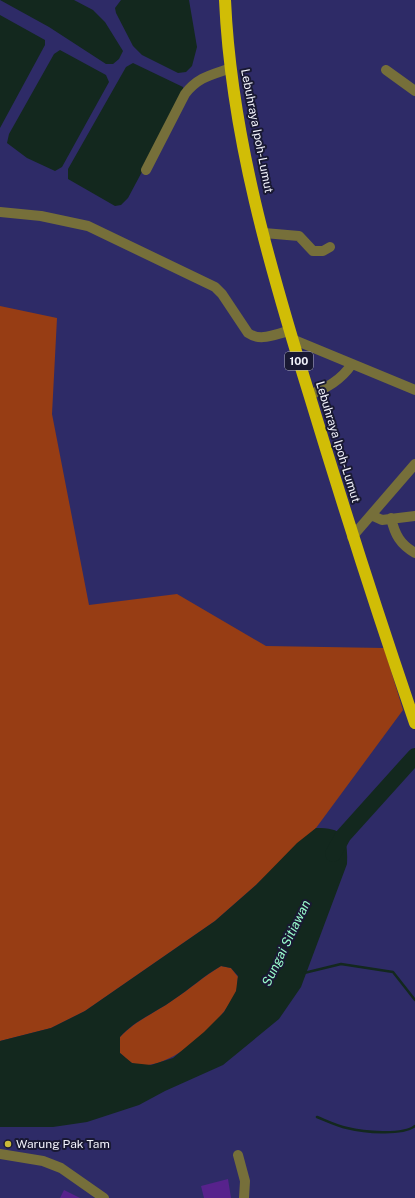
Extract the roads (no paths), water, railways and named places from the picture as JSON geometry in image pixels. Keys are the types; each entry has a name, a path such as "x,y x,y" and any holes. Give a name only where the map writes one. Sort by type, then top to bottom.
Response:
{"highway":[{"name":"Lebuhraya Ipoh-Lumut","path":"225,0 231,68 247,161 290,335 352,537 413,718"}],"street":[{"path":"146,170 191,85 200,79 231,68"},
{"path":"386,70 415,91"},
{"path":"0,212 41,216 94,228 215,287 222,294 248,333 253,336 258,338 290,335 352,364 415,390"},
{"path":"264,233 299,236 313,251 323,251 330,247"},
{"path":"309,395 332,384 345,374 352,364"},
{"path":"352,537 415,464"},
{"path":"370,515 382,520 415,516"},
{"path":"391,518 394,529 401,543 415,553"},
{"path":"0,1154 43,1161 61,1168 104,1198"},
{"path":"238,1155 245,1181 244,1198"}],"water":[{"path":"0,0 74,0 93,10 105,22 123,51 119,59 113,64 106,64 49,27"},
{"path":"121,0 189,0 197,47 192,66 186,72 178,73 142,55 133,46 116,13 115,8"},
{"path":"0,15 45,40 45,45 0,128"},
{"path":"60,50 106,75 109,82 62,167 55,171 27,158 7,143 9,134 54,54"},
{"path":"133,63 183,87 184,93 128,198 121,205 115,206 68,179 68,169 126,67"},
{"path":"316,828 326,828 339,832 343,836 347,847 347,864 301,987 279,1019 223,1065 165,1091 139,1105 87,1122 53,1127 0,1127 0,1041 51,1028 85,1011 215,921 256,885 297,843","holes":["221,966 231,968 238,976 236,991 224,1012 204,1032 173,1058 151,1065 132,1063 120,1053 120,1037 132,1026 166,1005"]}],"waterway":[{"name":"Sungai Sitiawan","path":"333,854 343,836 415,756"},
{"path":"304,973 341,964 393,972 415,1000"},
{"path":"317,1117 343,1127 372,1132 401,1131 415,1126"}],"place":[{"name":"Warung Pak Tam","path":"8,1144"}]}
